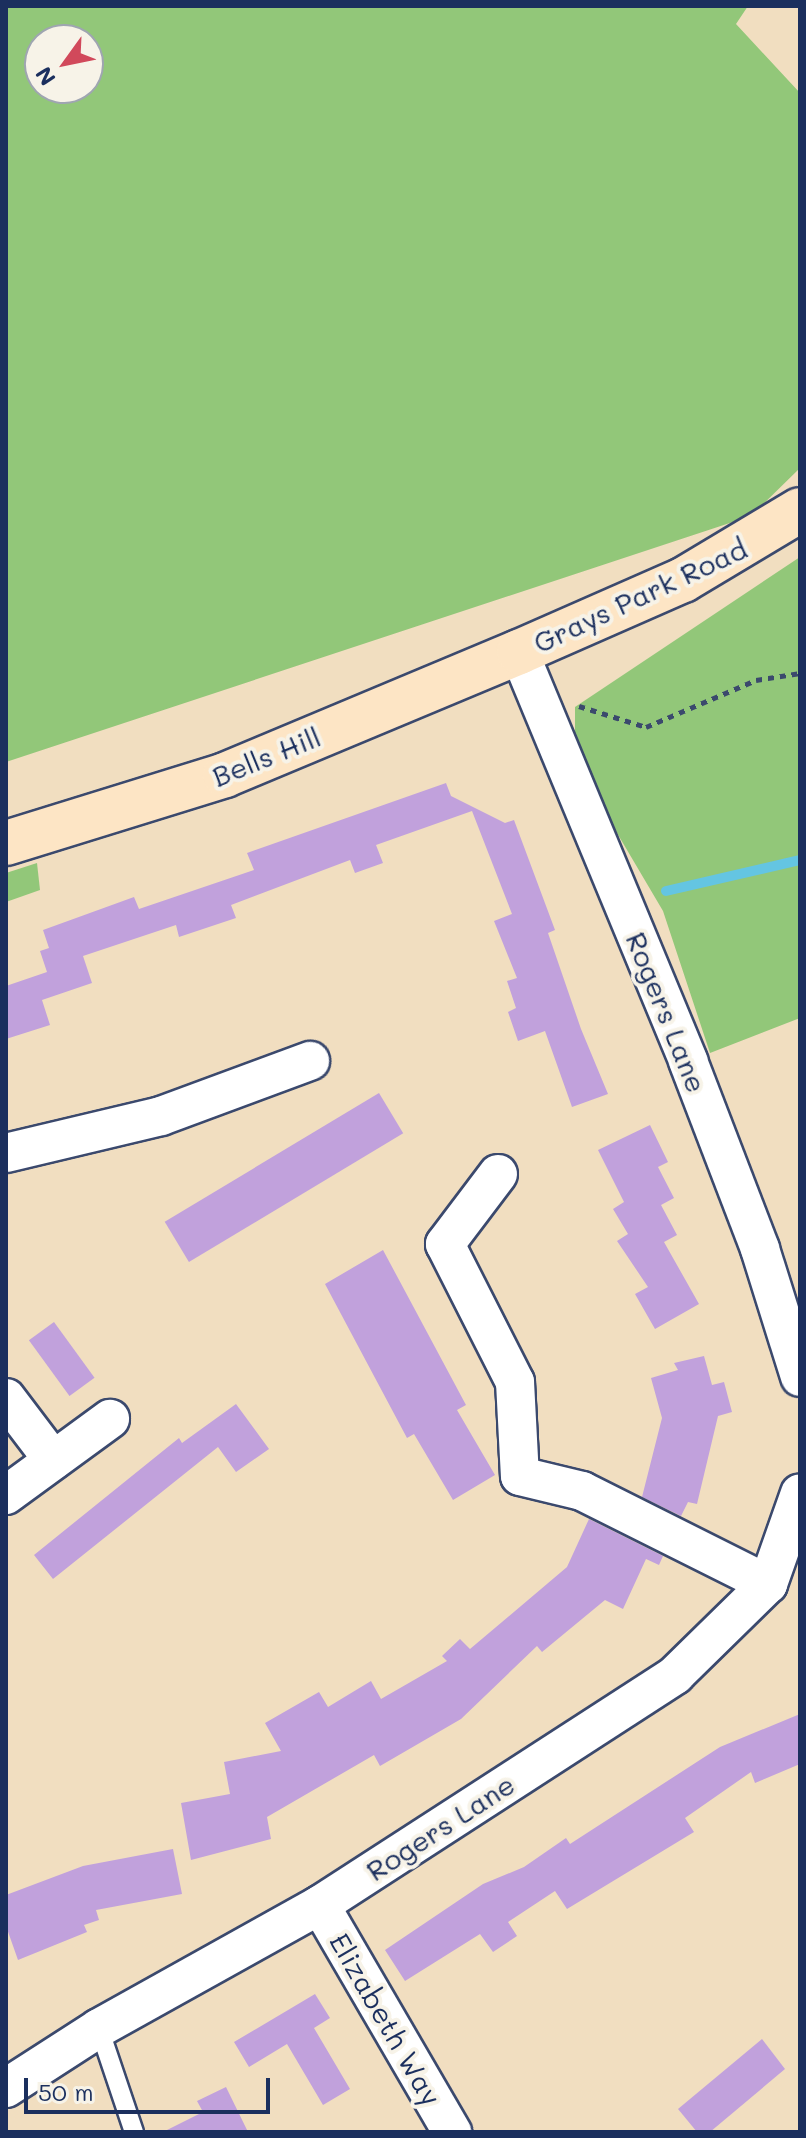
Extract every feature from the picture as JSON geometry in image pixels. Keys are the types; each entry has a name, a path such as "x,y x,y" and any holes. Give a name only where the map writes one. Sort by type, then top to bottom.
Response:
{"main road":[{"name":"Grays Park Road","path":"519,652 683,580 800,510"},
{"name":"Bells Hill","path":"6,843 225,775 519,652"}],"street":[{"name":"Rogers Lane","path":"519,652 694,1076 760,1249 800,1377"},
{"path":"6,1153 161,1116 310,1061"},
{"path":"498,1174 445,1244 515,1382 520,1476 582,1491 768,1584"},
{"path":"6,1398 53,1460"},
{"path":"6,1495 110,1419"},
{"name":"Rogers Lane","path":"6,2088 99,2028 320,1905 675,1675 768,1584 800,1493"},
{"name":"Elizabeth Way","path":"320,1905 452,2132"}],"lane":[{"path":"99,2028 134,2132"}],"path":[{"path":"538,698 646,727 756,680 800,673"}],"green space":[{"path":"6,6 748,6 736,24 800,93 800,468 751,516 6,762"},
{"path":"800,557 800,1018 710,1053 663,911 607,816 575,738 575,707"},
{"path":"37,863 40,890 6,902 6,873"}],"building":[{"path":"446,783 451,796 505,823 514,820 555,930 548,933 581,1029 608,1094 572,1107 545,1031 518,1041 508,1012 516,1008 507,981 517,978 494,921 512,914 472,811 376,845 383,863 355,873 350,860 231,905 236,918 179,937 176,925 83,956 92,983 42,1000 50,1025 6,1039 6,986 47,972 40,951 49,948 43,930 134,897 139,909 254,870 247,853"},
{"path":"379,1093 403,1133 189,1262 165,1222"},
{"path":"650,1125 668,1162 658,1167 674,1198 661,1205 677,1235 664,1242 699,1304 655,1329 635,1294 648,1287 617,1241 628,1234 613,1209 624,1202 598,1150"},
{"path":"383,1250 466,1405 457,1410 495,1475 453,1500 414,1434 407,1438 325,1284"},
{"path":"54,1322 95,1378 69,1396 29,1340"},
{"path":"704,1356 712,1385 724,1382 732,1412 718,1416 697,1504 688,1502 681,1516 642,1497 662,1418 651,1378 678,1370 674,1363"},
{"path":"236,1404 269,1449 236,1472 218,1447 53,1579 34,1555 179,1438 182,1443"},
{"path":"589,1519 663,1556 659,1565 646,1559 623,1609 605,1600 542,1652 537,1646 461,1719 380,1766 374,1755 267,1817 271,1839 191,1860 181,1803 230,1794 224,1762 281,1751 265,1723 319,1692 328,1707 371,1681 381,1699 447,1661 442,1656 460,1639 470,1649 567,1567"},
{"path":"800,1714 800,1764 755,1783 751,1772 685,1818 694,1832 567,1909 555,1891 508,1922 517,1936 493,1952 480,1934 405,1981 385,1950 483,1884 524,1867 566,1838 570,1844 720,1747"},
{"path":"173,1849 182,1894 96,1910 99,1920 84,1925 87,1932 18,1960 6,1926 6,1895 83,1866"},
{"path":"315,1994 330,2018 314,2028 350,2089 323,2105 287,2044 249,2067 234,2042"},
{"path":"762,2039 785,2069 710,2132 697,2132 678,2109"},
{"path":"226,2087 248,2132 163,2132 203,2112 197,2101"}],"waterway":[{"path":"666,891 800,860"}]}
